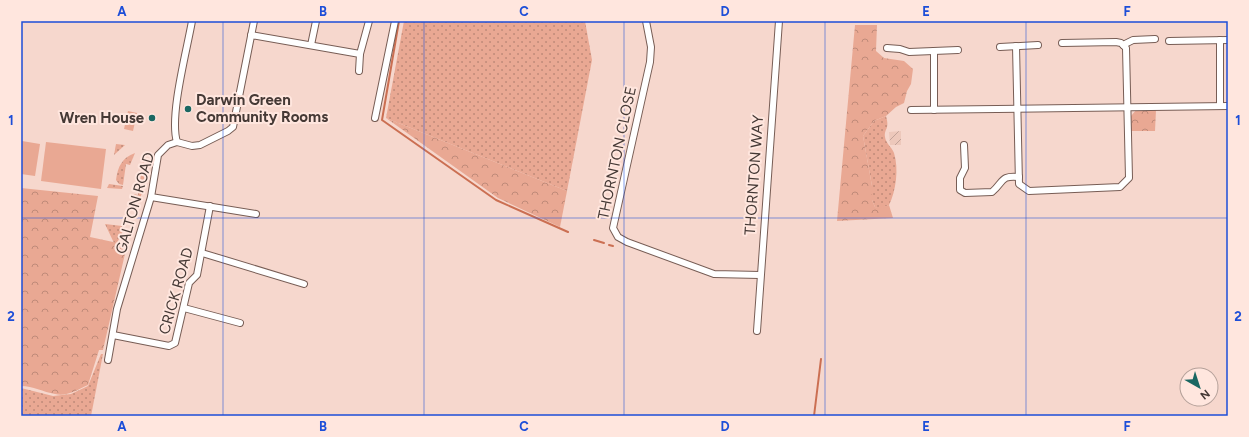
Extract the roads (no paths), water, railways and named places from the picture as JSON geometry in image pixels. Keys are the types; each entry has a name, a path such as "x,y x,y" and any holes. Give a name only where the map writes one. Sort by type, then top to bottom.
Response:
{"street":[{"path":"192,21 176,111 175,135 177,142 192,146 200,145 233,127 254,21"},
{"path":"310,45 316,21"},
{"path":"359,71 360,54 368,21"},
{"path":"375,118 395,21"},
{"name":"THORNTON CLOSE","path":"646,21 651,47 650,62 613,228 618,237 627,242 714,274 760,275"},
{"name":"THORNTON WAY","path":"757,331 779,21"},
{"path":"251,35 360,54"},
{"path":"1123,45 1133,40 1155,39"},
{"path":"1220,40 1220,106"},
{"path":"1169,41 1228,40"},
{"path":"1016,46 1019,184 1029,191 1120,187 1129,178 1127,52 1123,45 1116,42 1062,43"},
{"path":"1000,47 1038,45"},
{"path":"887,48 900,49 909,52 958,50"},
{"path":"934,51 934,110"},
{"path":"911,110 1228,106"},
{"name":"GALTON ROAD","path":"108,360 117,309 151,197 158,155 168,145 177,142"},
{"path":"964,145 965,168 959,184 960,190 965,193 992,192 1003,179 1010,176 1018,177"},
{"path":"151,197 256,214"},
{"name":"CRICK ROAD","path":"113,336 169,346 175,343 189,283 197,275 210,206"},
{"path":"202,253 304,284"},
{"path":"184,308 240,323"}],"waterway":[{"path":"399,21 382,120 496,200 568,232"},
{"path":"594,240 604,243"},
{"path":"609,245 613,246"},
{"path":"814,416 821,359"}],"place":[{"name":"Darwin Green Community Rooms","path":"188,109"},
{"name":"Wren House","path":"152,118"}]}
